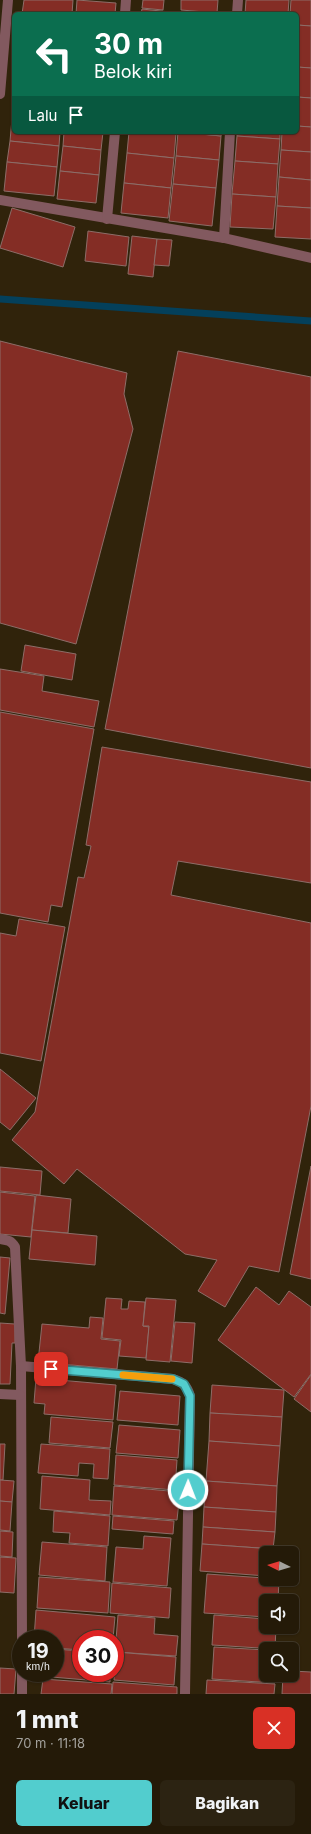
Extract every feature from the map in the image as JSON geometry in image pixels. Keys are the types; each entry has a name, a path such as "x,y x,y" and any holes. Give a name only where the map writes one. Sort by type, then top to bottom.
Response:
{"street":[{"path":"0,94 8,0"},
{"path":"125,12 126,0"},
{"path":"237,12 238,0"},
{"path":"107,219 115,134"},
{"path":"224,238 230,134"},
{"path":"0,200 224,238 311,258"},
{"path":"0,1239 12,1242 15,1247 21,1366 22,1630"},
{"path":"21,1366 173,1379 180,1381 188,1389 190,1396 185,1694"},
{"path":"0,1394 20,1395"},
{"path":"22,1682 22,1694"}],"building":[{"path":"24,0 73,0 72,12 22,12"},
{"path":"77,0 116,3 115,12 76,12"},
{"path":"143,0 164,0 163,10 142,8"},
{"path":"181,0 218,0 217,12 181,10"},
{"path":"246,0 289,0 288,12 245,12"},
{"path":"291,0 311,0 311,26 299,25 299,12 290,12"},
{"path":"142,9 170,12 141,12"},
{"path":"299,25 311,26 311,68 299,67"},
{"path":"299,67 311,68 311,98 299,97"},
{"path":"299,97 311,98 311,127 299,126"},
{"path":"12,119 12,134 60,134 59,146 10,141"},
{"path":"299,126 311,127 311,152 281,150 282,134 299,134"},
{"path":"64,134 103,134 101,150 63,146"},
{"path":"129,134 176,134 174,158 127,153"},
{"path":"178,134 221,136 219,160 176,156"},
{"path":"202,134 222,134 221,136"},
{"path":"237,134 280,134 280,139 237,136"},
{"path":"237,136 280,139 278,164 235,161"},
{"path":"10,141 59,146 57,167 7,162"},
{"path":"63,146 101,150 99,175 60,171"},
{"path":"281,150 311,152 311,180 279,177"},
{"path":"127,153 174,158 171,188 124,183"},
{"path":"176,156 219,160 216,188 173,184"},
{"path":"235,161 278,164 276,197 232,194"},
{"path":"7,162 57,167 54,196 4,191"},
{"path":"60,171 99,175 96,203 57,199"},
{"path":"279,177 311,180 311,208 277,206"},
{"path":"124,183 171,188 168,218 121,213"},
{"path":"173,184 216,188 212,226 169,221"},
{"path":"232,194 276,197 273,229 230,227"},
{"path":"277,206 311,208 311,239 275,237"},
{"path":"12,208 75,227 63,267 0,248"},
{"path":"88,231 129,237 126,266 85,261"},
{"path":"132,236 157,239 153,277 128,274"},
{"path":"157,239 172,240 169,266 154,265"},
{"path":"0,341 127,373 124,394 133,429 76,644 0,623"},
{"path":"178,351 311,377 311,768 105,729"},
{"path":"25,645 76,654 72,680 21,671"},
{"path":"0,669 44,676 42,691 99,701 94,727 0,710"},
{"path":"0,712 94,729 62,907 51,905 48,922 0,913"},
{"path":"102,747 311,782 311,883 178,861 171,895 311,923 311,1106 279,1272 249,1266 225,1307 198,1291 217,1260 185,1254 77,1169 64,1184 12,1140 35,1112 78,877 84,878 91,846 86,845"},
{"path":"19,919 65,927 41,1061 0,1053 0,933 16,936"},
{"path":"0,1069 36,1098 10,1130 0,1122"},
{"path":"311,1166 311,1279 290,1274"},
{"path":"0,1167 42,1171 40,1195 0,1191"},
{"path":"0,1192 35,1196 31,1237 0,1234"},
{"path":"36,1195 71,1199 68,1233 32,1230"},
{"path":"32,1230 97,1236 95,1265 29,1259"},
{"path":"0,1257 10,1258 5,1314 0,1313"},
{"path":"256,1287 279,1305 289,1291 311,1307 311,1374 294,1397 218,1340"},
{"path":"106,1298 122,1299 121,1309 128,1309 129,1301 145,1302 143,1326 149,1327 146,1358 119,1356 121,1340 102,1338"},
{"path":"146,1298 176,1300 170,1362 146,1360 149,1326 143,1326"},
{"path":"90,1317 103,1318 101,1339 120,1341 117,1369 38,1362 42,1324 89,1328"},
{"path":"175,1322 195,1323 192,1363 171,1361"},
{"path":"0,1323 15,1324 15,1343 12,1343 10,1384 0,1384"},
{"path":"311,1375 311,1412 294,1399"},
{"path":"36,1378 116,1385 113,1420 44,1414 45,1404 34,1403"},
{"path":"212,1385 284,1390 282,1417 210,1413"},
{"path":"120,1391 180,1396 178,1425 117,1420"},
{"path":"210,1413 282,1417 280,1446 209,1441"},
{"path":"51,1417 113,1422 110,1448 49,1443"},
{"path":"119,1425 180,1430 178,1458 116,1453"},
{"path":"209,1441 280,1446 277,1486 206,1481"},
{"path":"0,1444 5,1444 3,1480 0,1480"},
{"path":"41,1444 110,1449 108,1479 93,1478 94,1464 79,1463 78,1476 38,1473"},
{"path":"116,1455 177,1460 175,1490 114,1485"},
{"path":"42,1476 90,1480 89,1500 111,1501 110,1515 40,1509"},
{"path":"0,1480 14,1481 12,1502 0,1501"},
{"path":"206,1481 277,1486 276,1512 204,1507"},
{"path":"114,1486 180,1492 177,1520 112,1515"},
{"path":"0,1501 12,1502 10,1531 0,1530"},
{"path":"204,1507 276,1512 275,1532 203,1527"},
{"path":"54,1511 110,1516 108,1546 69,1543 70,1533 53,1532"},
{"path":"113,1516 174,1521 173,1534 112,1529"},
{"path":"203,1527 275,1532 273,1546 259,1546 259,1548 202,1544"},
{"path":"0,1531 13,1532 12,1557 0,1556"},
{"path":"144,1536 171,1538 167,1586 113,1582 116,1547 143,1549"},
{"path":"42,1542 107,1547 105,1581 39,1575"},
{"path":"202,1544 259,1548 259,1575 200,1571"},
{"path":"0,1557 16,1558 14,1593 0,1592"},
{"path":"207,1574 259,1578 259,1586 279,1586 278,1594 259,1594 259,1617 204,1613"},
{"path":"39,1577 110,1582 108,1613 37,1608"},
{"path":"112,1583 171,1588 169,1618 110,1613"},
{"path":"36,1610 115,1617 114,1630 72,1630 72,1649 64,1649 64,1630 35,1630"},
{"path":"118,1615 155,1618 154,1634 178,1636 176,1656 124,1653 124,1630 117,1630"},
{"path":"214,1615 259,1618 259,1634 276,1634 275,1642 259,1642 259,1648 212,1645"},
{"path":"214,1647 259,1650 259,1682 212,1679"},
{"path":"64,1650 72,1650 72,1679 64,1678"},
{"path":"124,1653 176,1657 174,1685 124,1681"},
{"path":"0,1668 12,1669 12,1682 15,1682 14,1694 0,1694"},
{"path":"299,1671 311,1672 311,1694 282,1694 283,1682 299,1682"},
{"path":"207,1680 275,1684 274,1694 206,1694"},
{"path":"64,1681 112,1684 111,1694 41,1694 43,1682 64,1682"},
{"path":"113,1682 177,1687 177,1694 112,1694"}],"waterway":[{"path":"0,299 311,321"}],"slow traffic":[{"path":"123,1375 172,1379"}],"route":[{"path":"51,1369 173,1379 184,1384 188,1389 190,1396 188,1490"}]}
